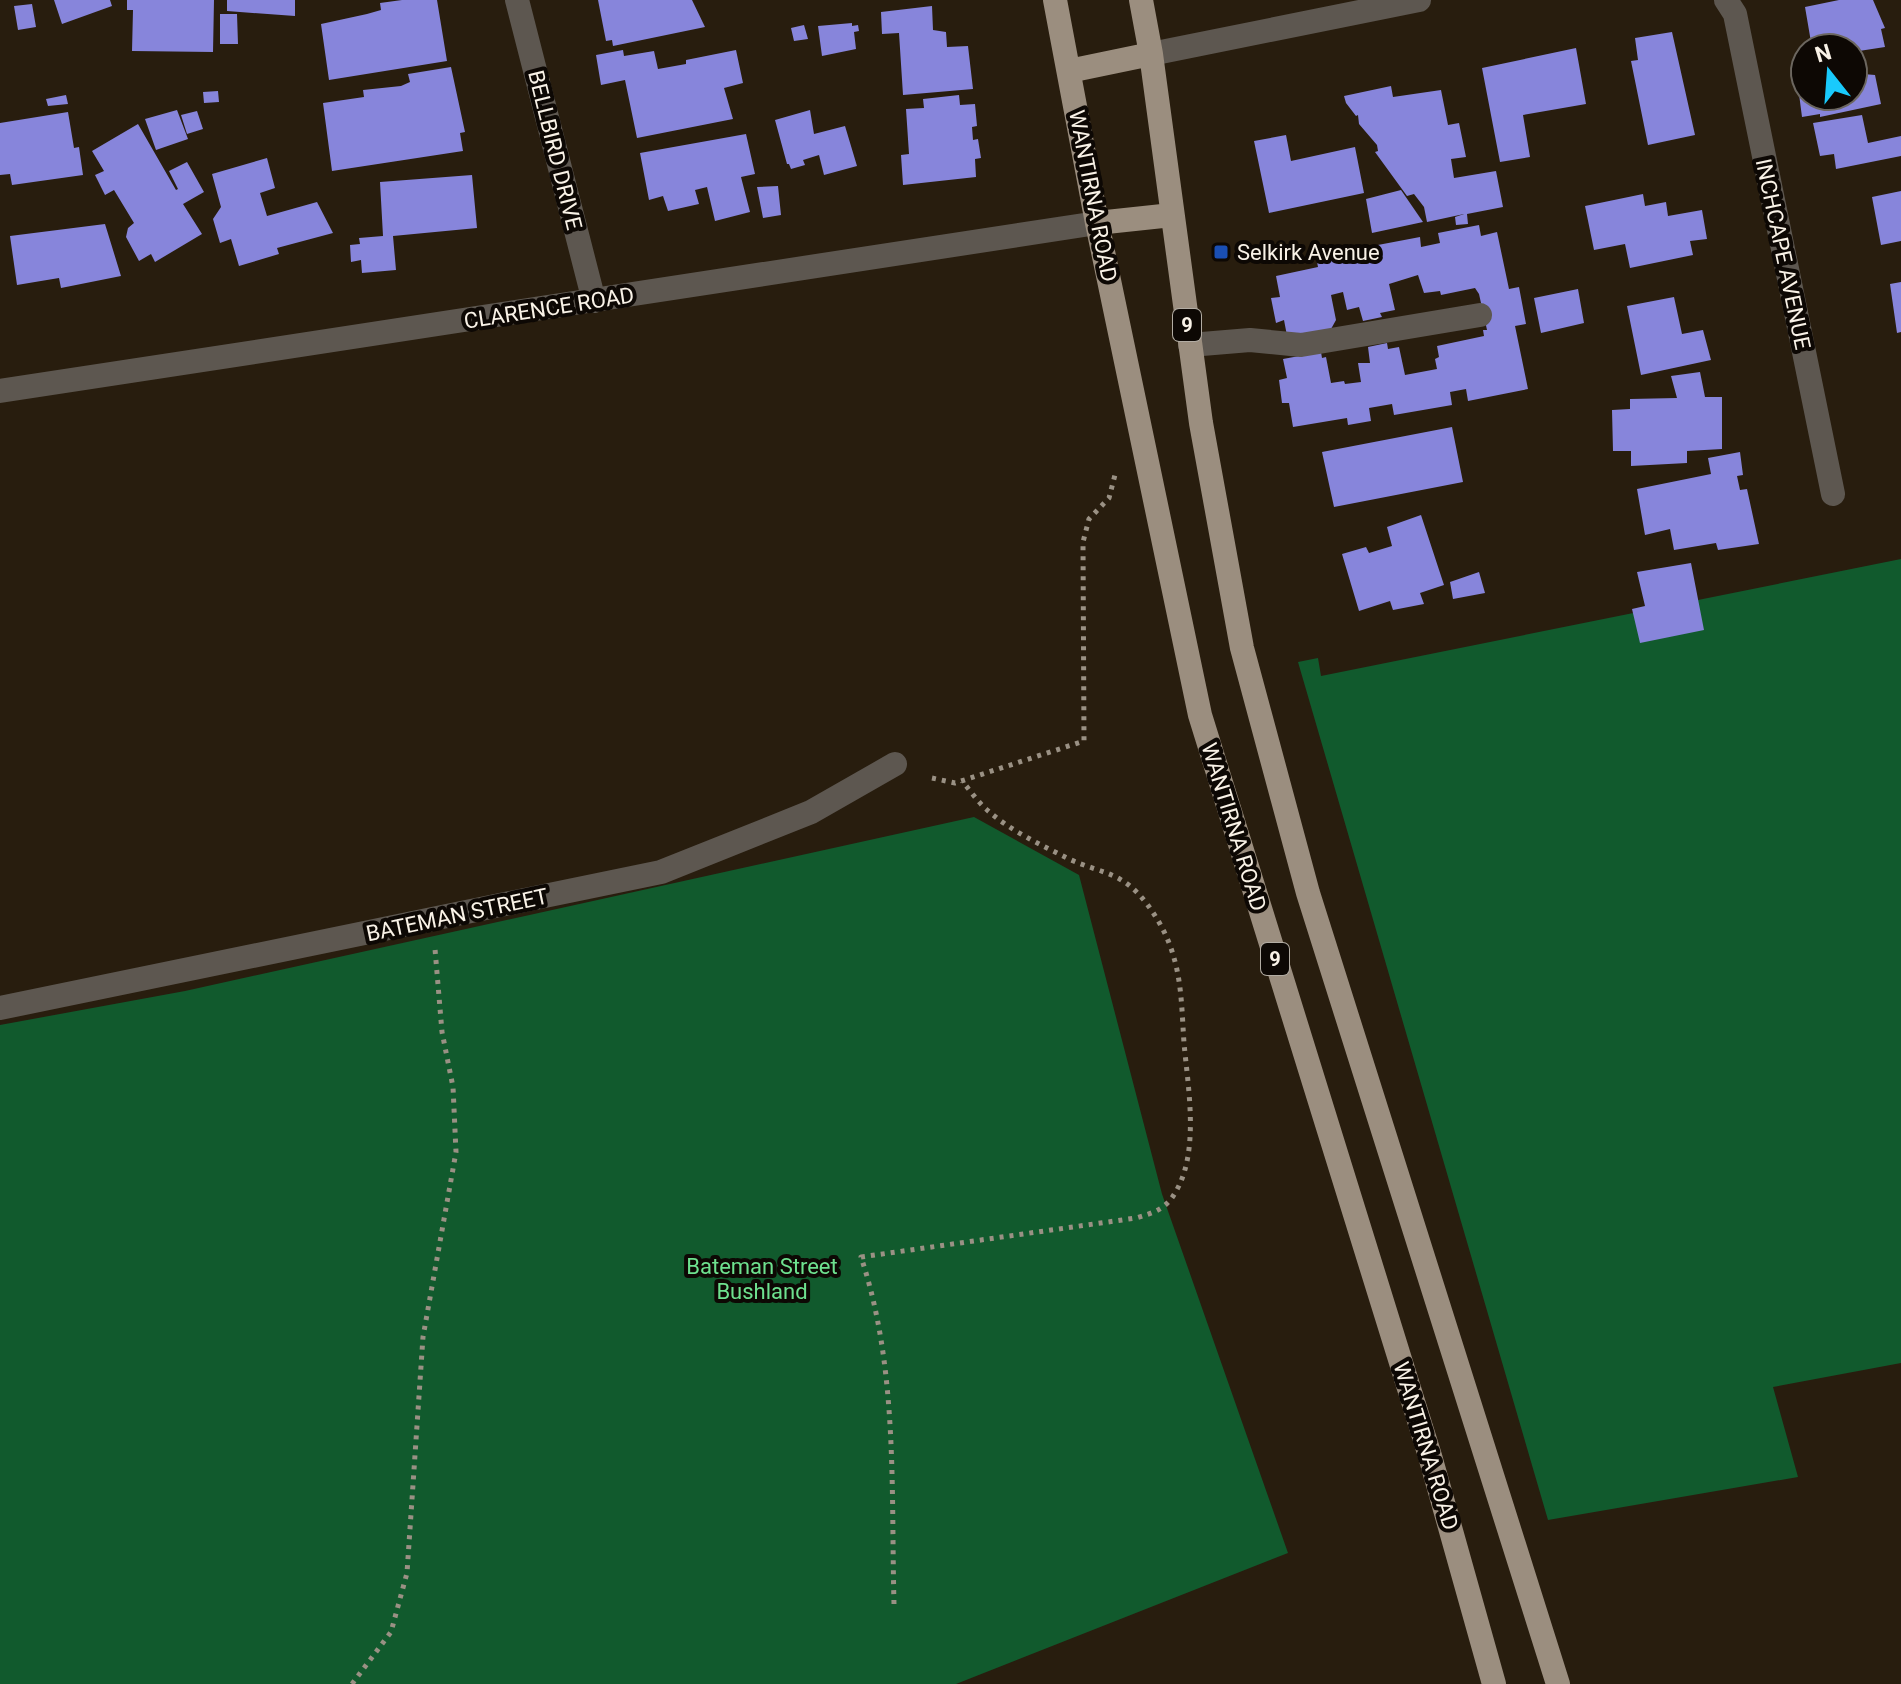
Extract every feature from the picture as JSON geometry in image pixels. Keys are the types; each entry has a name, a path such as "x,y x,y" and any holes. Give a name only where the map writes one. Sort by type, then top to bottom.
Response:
{"main road":[{"name":"WANTIRNA ROAD","path":"1055,0 1097,223 1200,715 1430,1456 1494,1684"},
{"name":"9","path":"1141,0 1190,345 1242,648 1308,893 1558,1684"},
{"path":"1069,71 1151,54"},
{"path":"1097,223 1172,215"}],"street":[{"name":"BELLBIRD DRIVE","path":"517,0 594,301"},
{"path":"1151,54 1419,0"},
{"name":"INCHCAPE AVENUE","path":"1733,9 1833,494"},
{"name":"CLARENCE ROAD","path":"0,391 1097,223"},
{"path":"1190,345 1250,340 1301,345 1480,315"},
{"name":"BATEMAN STREET","path":"0,1008 661,872 811,812 895,764"}],"path":[{"path":"932,778 955,783 1084,741 1083,542 1089,519 1109,498 1117,469"},
{"path":"894,1604 887,1374 873,1293 861,1257 1136,1218 1159,1211 1174,1195 1184,1175 1191,1124 1181,995 1174,958 1164,930 1146,903 1108,871 1073,861 1026,837 986,809 962,781"},
{"path":"352,1684 391,1632 407,1573 423,1337 456,1152 453,1087 442,1032 432,921"}],"green space":[{"path":"1901,559 1901,1363 1773,1387 1798,1477 1548,1520 1298,662 1318,658 1321,676"},
{"name":"Bateman Street Bushland","path":"974,817 1079,875 1162,1194 1288,1553 956,1684 0,1684 0,1025 185,991"}],"building":[{"path":"54,0 110,0 112,6 62,24"},
{"path":"127,0 214,0 213,52 132,51 133,10 127,10"},
{"path":"227,0 295,0 295,16 227,11"},
{"path":"437,0 447,61 329,80 321,24 381,10 380,3"},
{"path":"598,0 692,0 705,27 613,46 612,40 606,41"},
{"path":"1839,0 1873,0 1885,28 1881,29 1885,47 1869,49 1869,32 1809,32 1805,7"},
{"path":"32,4 36,27 18,30 14,6"},
{"path":"932,6 933,30 946,32 947,47 968,46 973,89 903,95 899,33 882,34 881,12"},
{"path":"220,14 237,14 238,44 220,44"},
{"path":"852,23 852,26 858,25 859,31 854,32 856,49 822,56 818,26"},
{"path":"804,25 808,39 794,41 791,28"},
{"path":"1672,32 1695,135 1648,145 1631,61 1638,60 1635,38"},
{"path":"1576,48 1586,104 1523,115 1530,157 1500,162 1482,68"},
{"path":"623,50 624,56 654,51 658,69 736,50 743,83 724,88 733,119 637,138 625,80 601,85 596,55"},
{"path":"451,67 465,132 460,133 463,151 332,171 323,103 364,97 363,90 401,86 410,82 408,74"},
{"path":"1869,74 1875,75 1881,104 1869,107"},
{"path":"1391,86 1393,97 1441,90 1448,125 1459,123 1466,157 1451,159 1454,178 1496,171 1503,207 1467,214 1468,224 1456,225 1455,217 1464,214 1427,222 1424,207 1414,194 1407,196 1375,152 1378,151 1377,145 1359,124 1358,115 1346,103 1344,96"},
{"path":"218,91 219,102 204,103 203,92"},
{"path":"66,95 68,104 48,106 46,99"},
{"path":"959,95 960,105 975,104 977,126 972,127 973,140 978,139 981,158 975,159 976,177 903,185 901,155 909,154 906,109 924,108 923,99"},
{"path":"177,110 188,139 156,150 145,119"},
{"path":"810,110 814,134 845,126 857,166 824,175 819,155 803,160 805,165 791,169 775,120"},
{"path":"197,111 203,129 187,134 181,115"},
{"path":"68,112 74,148 79,147 83,175 12,185 10,174 0,175 0,123"},
{"path":"1801,112 1843,112 1820,117 1820,114 1802,117"},
{"path":"1862,115 1868,143 1901,136 1901,156 1836,169 1834,154 1820,156 1813,123"},
{"path":"138,124 176,190 169,171 187,162 204,192 183,204 202,234 155,262 151,254 139,261 126,237 128,228 134,223 114,190 105,195 95,175 104,171 92,151"},
{"path":"746,134 755,174 741,177 750,212 715,221 707,187 695,190 699,204 668,211 663,196 649,200 640,153"},
{"path":"1286,135 1291,161 1355,147 1364,193 1269,213 1254,141"},
{"path":"267,158 275,188 260,193 267,216 317,202 333,233 277,248 279,254 239,266 231,239 220,243 213,219 221,207 212,174"},
{"path":"472,175 477,228 393,236 396,270 362,273 361,260 351,262 350,245 360,244 359,238 383,236 380,182"},
{"path":"778,186 781,215 763,218 757,187"},
{"path":"1401,190 1423,222 1372,233 1366,199"},
{"path":"1901,191 1901,241 1881,245 1872,197"},
{"path":"1643,194 1645,206 1666,202 1668,216 1702,210 1707,239 1690,241 1693,255 1630,268 1625,244 1594,250 1585,206"},
{"path":"105,224 121,276 61,288 59,278 17,285 10,236"},
{"path":"1479,225 1481,236 1497,232 1509,289 1519,287 1526,324 1515,326 1528,389 1468,401 1466,389 1450,392 1452,405 1394,415 1392,404 1369,408 1371,421 1348,425 1347,418 1293,427 1289,403 1282,403 1279,380 1287,378 1283,359 1321,352 1322,358 1326,357 1331,383 1361,382 1358,363 1370,363 1368,347 1387,343 1388,349 1399,347 1405,375 1437,369 1437,346 1484,336 1483,330 1487,330 1475,288 1441,295 1440,291 1424,293 1418,275 1389,284 1395,310 1380,313 1382,317 1363,321 1359,307 1347,310 1343,292 1331,295 1336,320 1331,329 1288,341 1284,320 1276,323 1271,298 1280,297 1276,276 1318,267 1316,257 1339,253 1341,263 1364,258 1362,248 1420,237 1421,247 1440,243 1438,233"},
{"path":"1901,282 1901,332 1897,333 1890,284"},
{"path":"1578,289 1584,323 1541,333 1534,298"},
{"path":"1674,297 1682,334 1703,330 1711,360 1641,375 1627,306"},
{"path":"1700,372 1705,397 1722,397 1722,449 1687,451 1687,463 1631,466 1631,451 1613,451 1612,410 1630,409 1630,399 1677,398 1671,376"},
{"path":"1452,427 1463,482 1334,507 1322,452"},
{"path":"1740,452 1743,475 1737,476 1740,490 1747,489 1759,544 1718,550 1716,543 1674,550 1670,529 1645,535 1637,489 1711,474 1708,458"},
{"path":"1421,515 1444,585 1420,593 1424,604 1393,610 1390,601 1359,611 1342,554 1366,547 1369,553 1392,546 1387,527"},
{"path":"1691,563 1704,630 1640,643 1632,609 1645,606 1637,572"},
{"path":"1479,572 1485,593 1453,599 1450,582"}],"place":[{"name":"Selkirk Avenue","path":"1221,252"}]}
